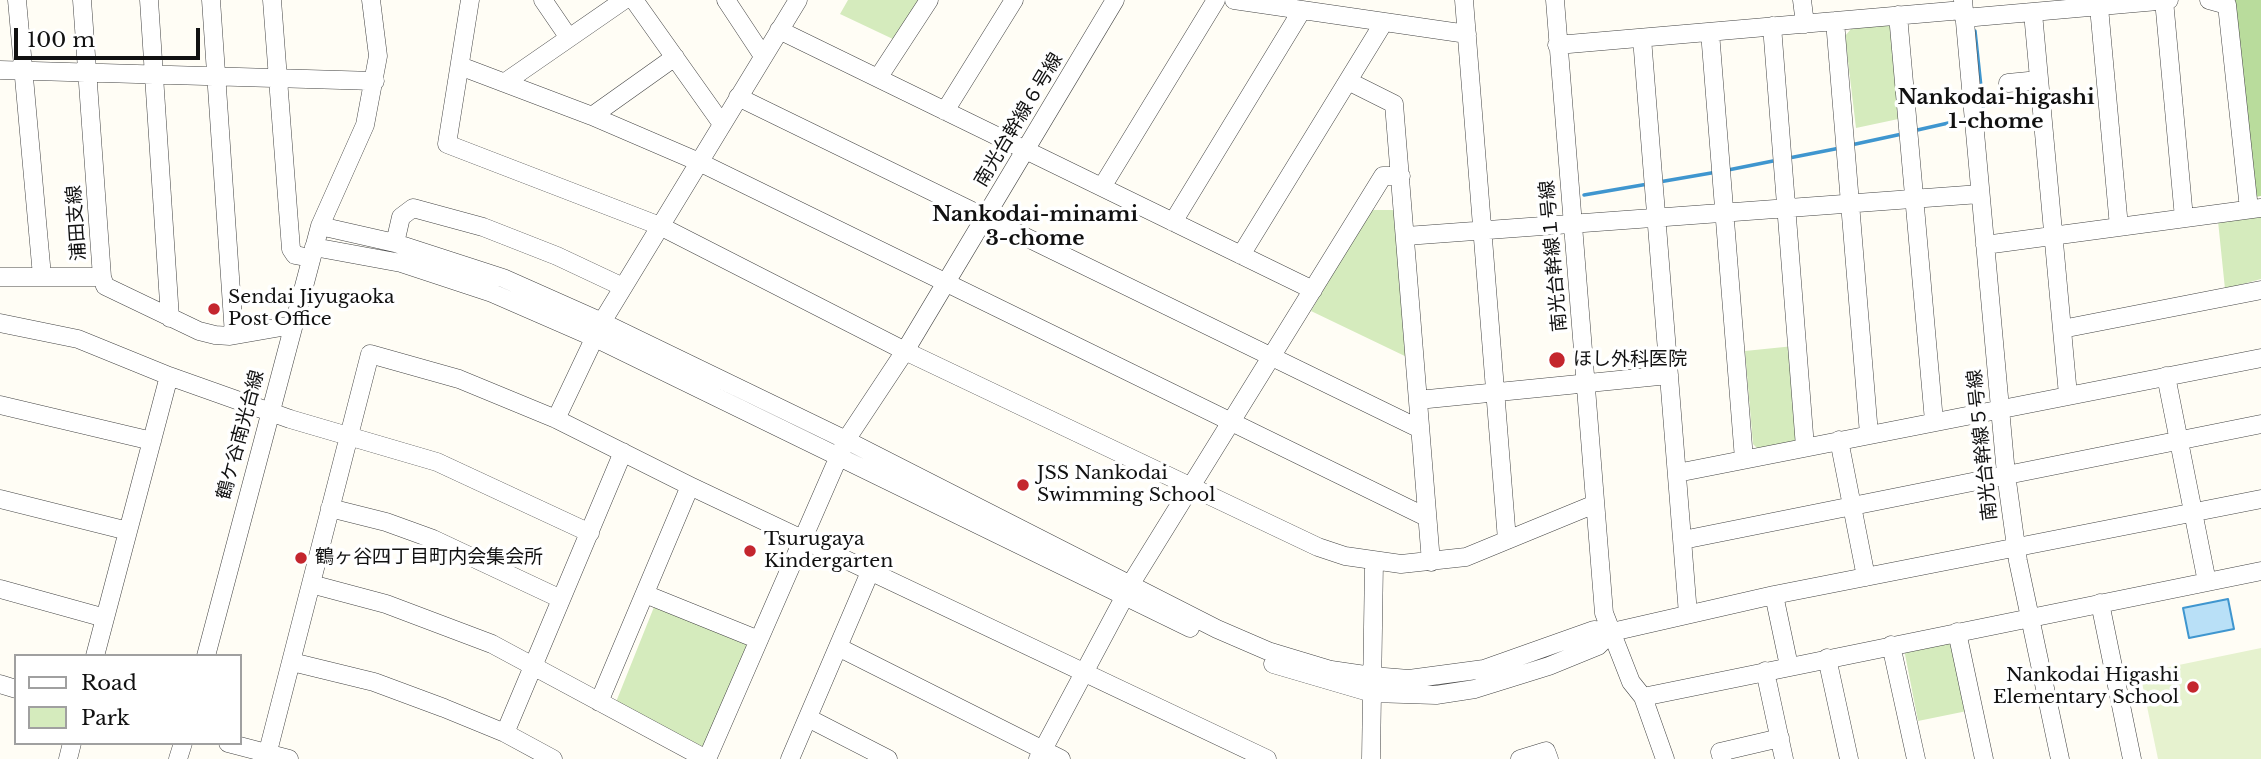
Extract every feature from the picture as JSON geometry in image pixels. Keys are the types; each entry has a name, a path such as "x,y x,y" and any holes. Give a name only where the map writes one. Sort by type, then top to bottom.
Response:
{"street":[{"path":"17,0 42,276"},
{"name":"浦田支線","path":"82,0 102,277 105,286 112,292 199,331 234,335 293,325"},
{"path":"149,0 170,318"},
{"path":"211,0 234,335"},
{"path":"272,0 291,249 295,255 313,252 401,263 598,329 846,440 1127,591"},
{"path":"470,0 447,144 660,226 905,351 1318,547 1374,562 1432,562 1466,557 1595,504"},
{"path":"543,0 569,38"},
{"path":"504,83 624,0"},
{"path":"634,0 722,124"},
{"path":"726,0 763,56"},
{"path":"556,419 598,329 797,0"},
{"path":"878,78 929,0"},
{"path":"945,111 1014,0"},
{"name":"南光台幹線６号線","path":"707,759 846,440 905,351 1115,0"},
{"path":"1102,187 1216,0"},
{"path":"1234,0 1466,34"},
{"path":"1464,0 1507,540"},
{"name":"南光台幹線１号線","path":"1555,0 1604,613 1631,682"},
{"path":"1802,0 1805,24"},
{"path":"1557,45 1898,15 2033,13 2166,0 2184,218"},
{"path":"1985,245 2255,208 2227,5 2209,0"},
{"name":"鶴ケ谷南光台線","path":"206,654 320,226 365,125 378,56 378,2"},
{"path":"2099,7 2119,227"},
{"path":"1173,222 1303,10"},
{"name":"南光台幹線５号線","path":"1969,13 1973,118 2006,474 2016,548 2060,759"},
{"path":"2033,13 2068,395"},
{"path":"1898,15 1934,421"},
{"path":"1835,21 1869,434"},
{"path":"1241,255 1384,22"},
{"path":"1772,26 1805,447"},
{"path":"779,30 1312,290"},
{"path":"1710,32 1744,459"},
{"path":"1642,38 1688,614"},
{"path":"592,116 675,57"},
{"path":"460,65 592,116 699,162 1426,517"},
{"path":"0,71 278,76 375,81"},
{"path":"2008,83 2039,80"},
{"path":"1348,81 1395,104 1426,517 1432,562"},
{"path":"738,97 1420,429"},
{"path":"1041,754 1127,591 1383,176 1401,177"},
{"path":"1406,236 1980,194"},
{"path":"395,243 401,217 413,208 483,227 558,256 623,287"},
{"path":"320,226 395,243 503,278 838,457 1127,591 1268,651 1372,685 1409,678 1454,675 1496,666 1594,630 1612,632 1774,595 2261,499"},
{"path":"0,277 102,277"},
{"path":"2062,329 2261,290"},
{"path":"0,324 78,339 169,376 269,411 438,462 590,533"},
{"path":"266,756 370,354 459,379 556,419 1083,674 1267,759"},
{"path":"1677,472 2261,358"},
{"path":"1418,400 1669,375"},
{"path":"96,654 169,376"},
{"path":"2166,376 2207,582"},
{"path":"0,405 152,441"},
{"path":"1682,540 2261,424"},
{"path":"1839,440 1866,577"},
{"path":"505,733 623,452"},
{"path":"599,702 690,486"},
{"path":"0,499 128,531"},
{"path":"330,508 386,522 433,539 561,599"},
{"path":"1371,759 1374,562"},
{"path":"1643,697 2261,571"},
{"path":"790,759 810,719 870,572"},
{"path":"311,584 386,604 492,644 707,759"},
{"path":"0,589 105,618"},
{"path":"645,594 759,640"},
{"path":"1774,595 1788,666"},
{"path":"2099,603 2132,759"},
{"path":"1957,632 1984,759"},
{"path":"1891,645 1916,759"},
{"path":"838,647 1041,754 1061,759"},
{"path":"1827,658 1849,759"},
{"path":"292,662 374,682 505,733 552,759"},
{"path":"1765,671 1784,759"},
{"path":"1631,682 1643,697 1665,759"},
{"path":"1631,682 1631,701 1652,759"},
{"path":"810,719 888,759"},
{"path":"1722,759 1720,752 1780,738"},
{"path":"234,745 266,756 289,759"},
{"path":"1520,759 1546,751 1549,759"}],"green space":[{"path":"848,0 918,0 895,40 840,14"},
{"path":"2231,0 2261,0 2261,196 2255,197"},
{"path":"1893,23 1903,118 1856,128 1845,36 1851,29"},
{"path":"1370,210 1400,210 1411,359 1311,311"},
{"path":"2261,215 2261,279 2225,289 2218,221"},
{"path":"1794,346 1801,433 1796,442 1759,450 1753,444 1745,351"},
{"path":"656,602 753,644 705,748 616,702"},
{"path":"1952,639 1967,711 1918,721 1904,649"},
{"path":"2261,648 2261,759 2158,759 2140,673"}],"water":[{"path":"2228,599 2234,629 2189,638 2183,608"}],"waterway":[{"path":"1975,31 1984,115 1981,115"},
{"path":"1913,131 1966,119"},
{"path":"1851,145 1902,134"},
{"path":"1789,158 1840,148"},
{"path":"1728,170 1778,160"},
{"path":"1659,182 1717,172"},
{"path":"1584,195 1648,184"}],"place":[{"name":"Sendai Jiyugaoka Post Office","path":"214,309"},
{"name":"ほし外科医院","path":"1557,360"},
{"name":"JSS Nankodai Swimming School","path":"1023,485"},
{"name":"Tsurugaya Kindergarten","path":"750,551"},
{"name":"鶴ヶ谷四丁目町内会集会所","path":"301,558"},
{"name":"Nankodai Higashi Elementary School","path":"2193,687"}],"district":[{"name":"Nankodai-higashi 1-chome","path":"1996,110"},
{"name":"Nankodai-minami 3-chome","path":"1035,227"}]}
